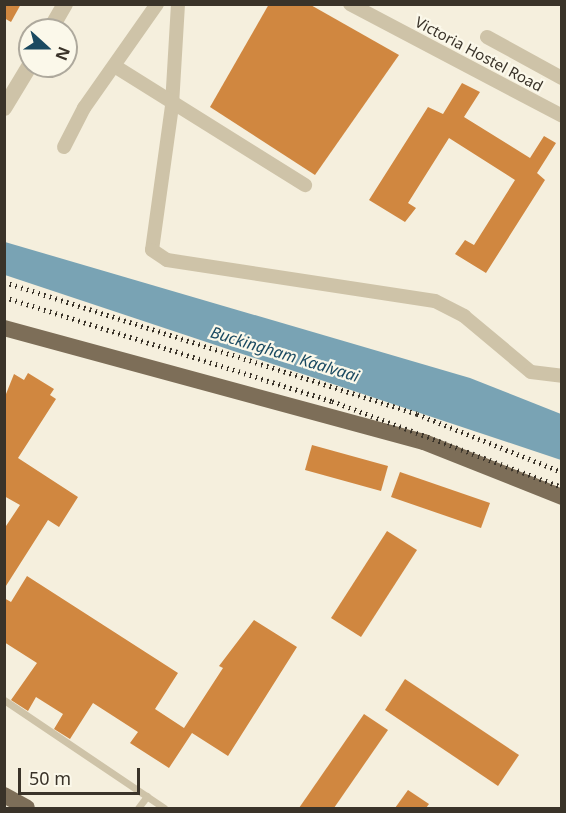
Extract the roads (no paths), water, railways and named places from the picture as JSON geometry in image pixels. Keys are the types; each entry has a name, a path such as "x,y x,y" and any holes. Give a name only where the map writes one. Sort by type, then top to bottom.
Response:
{"main road":[{"path":"4,328 424,442 561,497"},
{"path":"4,795 27,808"}],"street":[{"path":"57,18 65,4"},
{"path":"64,147 84,108 116,67 157,4"},
{"path":"178,4 172,106 152,250 166,260 435,301 464,316 531,372 561,376"},
{"name":"Victoria Hostel Road","path":"350,4 561,116"},
{"path":"487,37 561,78"},
{"path":"116,67 172,106 305,185"},
{"path":"4,108 22,78"}],"lane":[{"path":"4,700 164,808"},
{"path":"138,808 147,796"}],"water":[{"name":"Buckingham Kaalvaai","path":"5,242 470,378 561,414 561,460 5,275"}],"railway":[{"path":"4,282 417,414 562,472"},
{"path":"4,297 332,401 562,487"}]}
